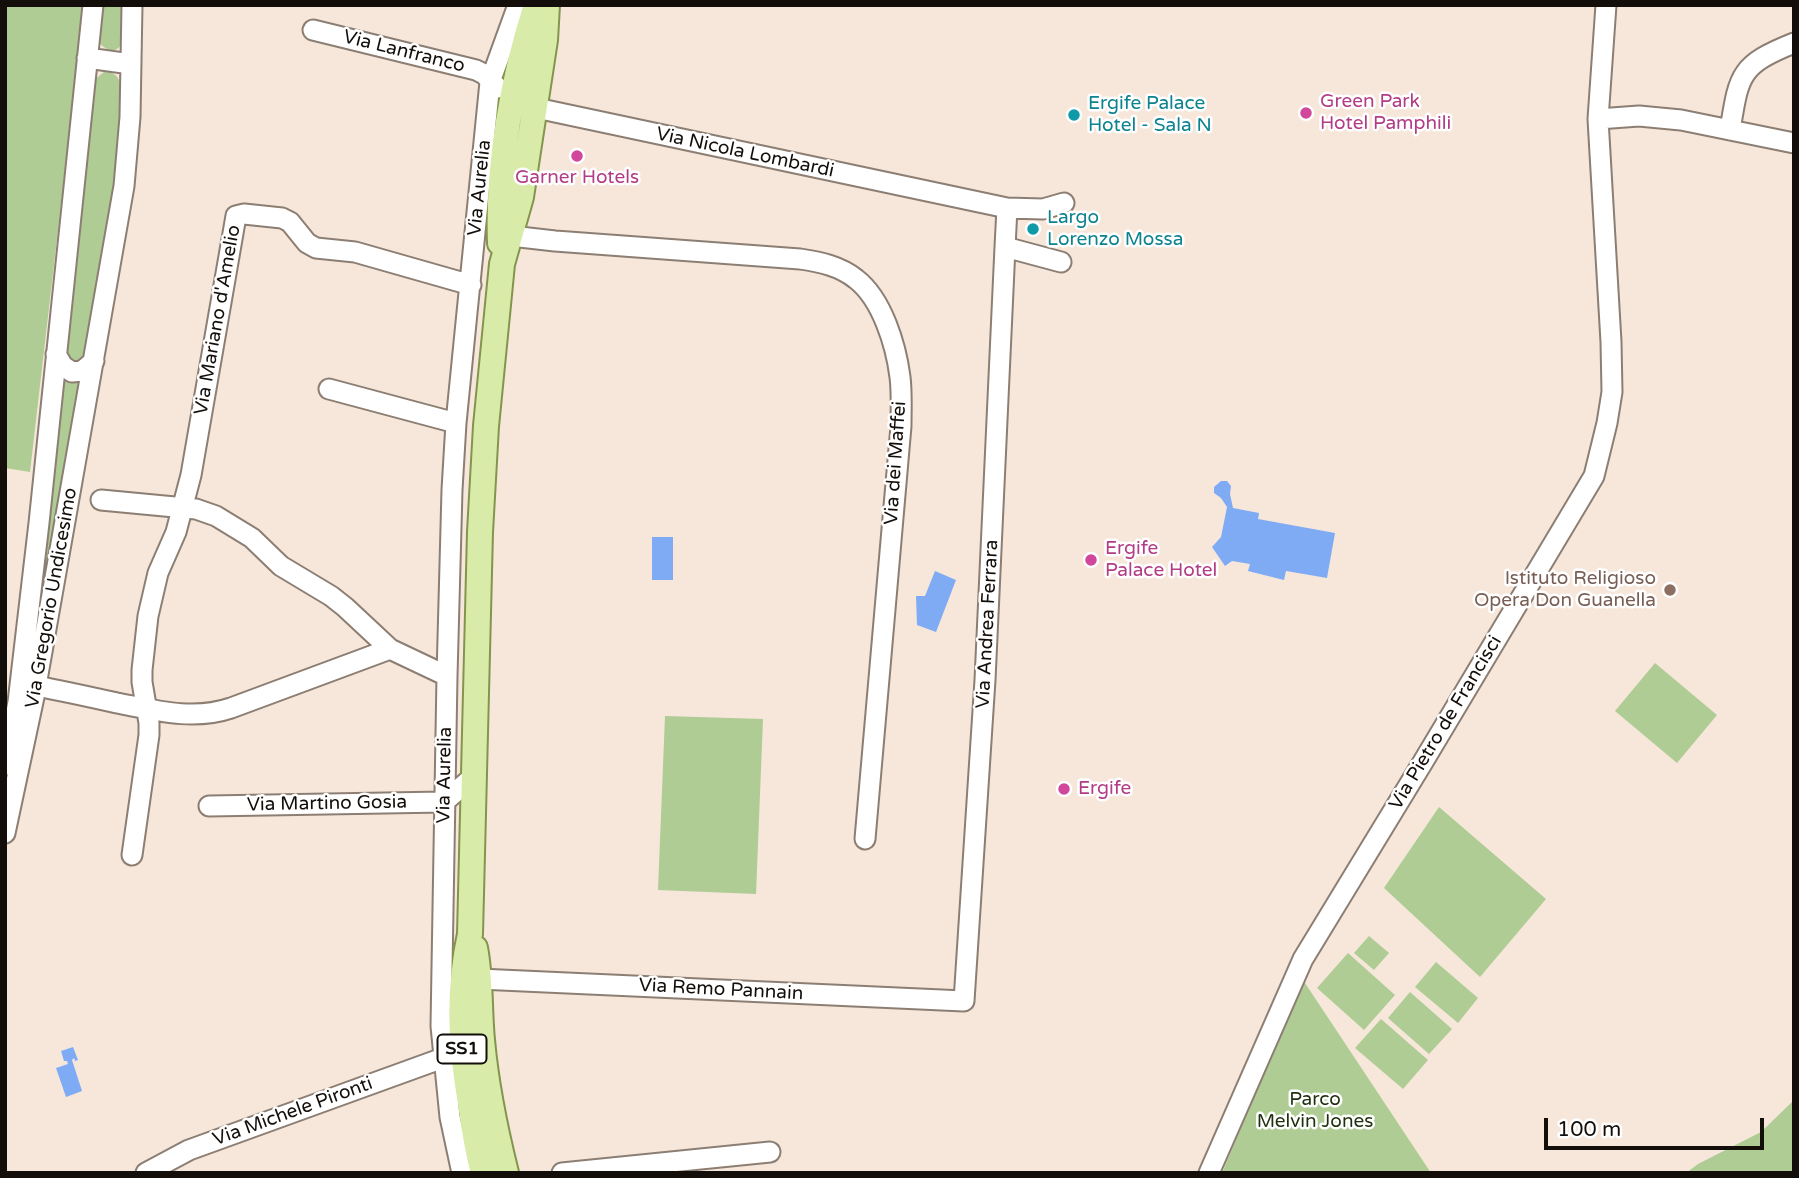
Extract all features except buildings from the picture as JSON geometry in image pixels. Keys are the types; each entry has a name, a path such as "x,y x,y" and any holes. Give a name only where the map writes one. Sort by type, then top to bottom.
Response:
{"main road":[{"name":"Via Aurelia","path":"502,264 521,197 524,104 520,56 536,5"},
{"name":"Via Aurelia","path":"476,1170 461,1037 461,985 470,934 480,532 486,426 502,264 500,242 503,161 545,40 547,5"},
{"name":"Via Aurelia","path":"470,934 479,978 486,1077 506,1173"}],"street":[{"name":"Via Gregorio Undicesimo","path":"5,765 18,702 93,5"},
{"name":"Via Gregorio Undicesimo","path":"5,833 36,686 125,177 130,117 132,5"},
{"name":"Via Aurelia","path":"476,1170 450,1117 441,1026 452,490 456,423 490,82 518,5"},
{"name":"Via Pietro de Francisci","path":"1209,1173 1303,959 1594,476 1612,392 1598,119 1606,5"},
{"name":"Via Lanfranco","path":"313,30 476,70 484,74 490,82"},
{"path":"1730,131 1734,101 1742,76 1752,64 1766,55 1794,43"},
{"path":"87,58 131,64"},
{"name":"Via Nicola Lombardi","path":"490,82 524,104 1007,208"},
{"path":"1598,119 1639,116 1690,121 1794,143"},
{"path":"1061,262 1005,247 1007,208 1043,209 1064,203"},
{"name":"Via Mariano d'Amelio","path":"183,508 236,216 244,214 282,218 290,222 307,243 316,248 355,252 471,285"},
{"name":"Via dei Maffei","path":"511,236 823,263 856,279 878,306 888,328 897,361 901,385 901,426 865,839"},
{"name":"Via Andrea Ferrara","path":"964,1001 985,680 1005,247"},
{"path":"56,354 63,366 72,372 82,370 94,361"},
{"path":"461,375 491,379"},
{"path":"329,389 456,423"},
{"path":"452,490 484,464"},
{"path":"102,500 195,509 210,513 252,538 281,566 331,596 390,649 447,676"},
{"path":"132,855 149,735 142,682 148,615 158,573 183,508"},
{"path":"36,686 147,709 192,714 220,712 390,649"},
{"path":"444,802 474,776"},
{"name":"Via Martino Gosia","path":"209,806 444,802"},
{"name":"Via Remo Pannain","path":"479,978 964,1001"},
{"name":"Via Michele Pironti","path":"146,1173 200,1146 443,1058"},
{"path":"562,1173 770,1152"}],"green space":[{"path":"5,5 84,5 30,472 5,468"},
{"path":"100,5 123,5 122,42 117,49 107,49 97,40"},
{"path":"104,72 115,75 121,84 121,153 90,348 83,361 74,363 65,356 94,80"},
{"path":"60,376 68,380 83,380 26,702"},
{"path":"1655,663 1717,715 1677,763 1615,711"},
{"path":"665,716 763,719 756,894 658,890"},
{"path":"1439,807 1546,899 1480,977 1384,888"},
{"path":"1369,936 1389,953 1374,970 1354,953"},
{"path":"1348,953 1395,995 1364,1030 1317,988"},
{"path":"1436,962 1478,998 1458,1023 1415,987"},
{"name":"Parco Melvin Jones","path":"1303,980 1431,1173 1222,1173"},
{"path":"1410,992 1452,1029 1429,1054 1388,1018"},
{"path":"1381,1019 1428,1060 1403,1089 1355,1048"},
{"path":"1794,1100 1794,1173 1686,1173 1698,1164 1761,1132"}],"water":[{"path":"1221,481 1227,481 1231,486 1233,508 1259,513 1258,519 1335,533 1327,578 1286,571 1284,580 1248,571 1250,564 1232,561 1225,566 1212,547 1221,537 1227,507 1214,493 1214,487"},
{"path":"652,537 673,537 673,580 652,580"},
{"path":"935,571 956,580 936,632 917,625 916,596 925,596"},
{"path":"73,1047 78,1060 72,1060 82,1091 66,1097 56,1068 68,1064 61,1051"}],"place":[{"name":"Green Park Hotel Pamphili","path":"1306,113"},
{"name":"Ergife Palace Hotel - Sala N","path":"1074,115"},
{"name":"Garner Hotels","path":"577,156"},
{"name":"Largo Lorenzo Mossa","path":"1033,229"},
{"name":"Ergife Palace Hotel","path":"1091,560"},
{"name":"Istituto Religioso Opera Don Guanella","path":"1670,590"},
{"name":"Ergife","path":"1064,789"}]}
